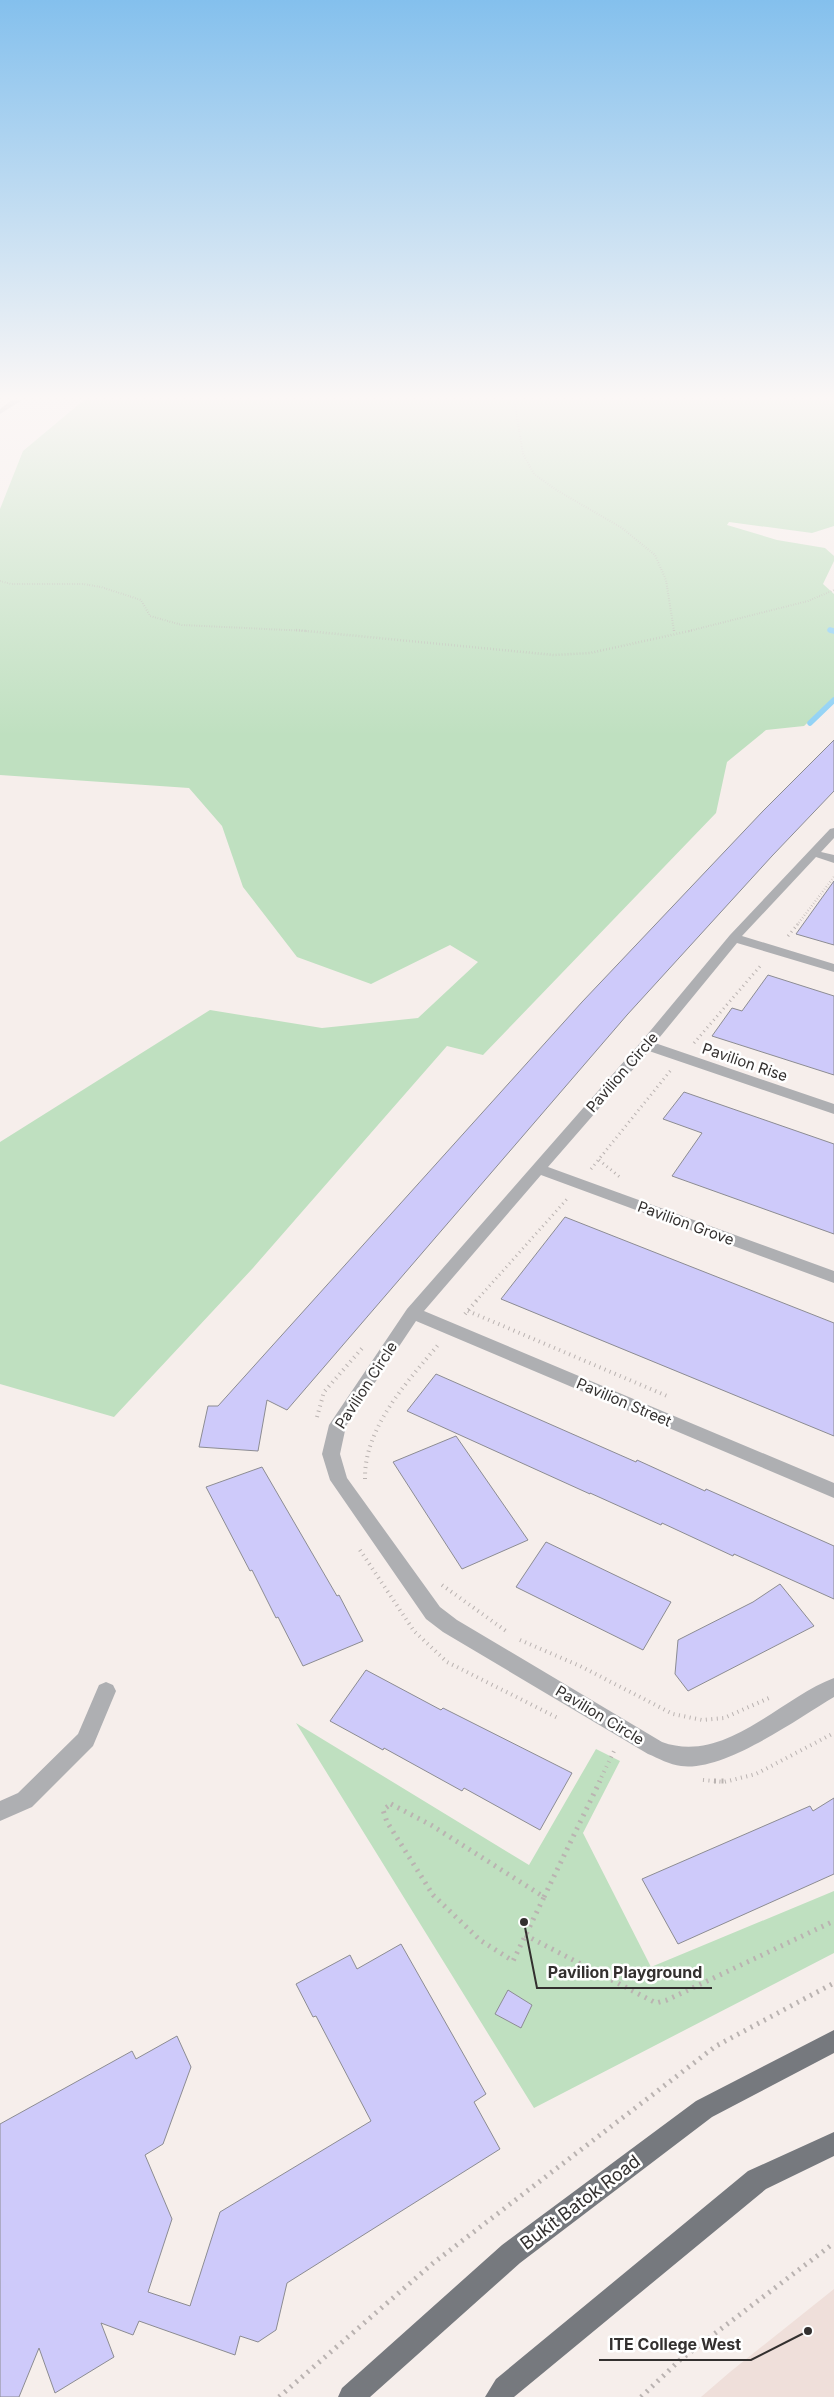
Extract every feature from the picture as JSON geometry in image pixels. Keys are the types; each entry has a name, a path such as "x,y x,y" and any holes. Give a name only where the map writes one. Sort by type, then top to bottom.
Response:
{"main road":[{"name":"Bukit Batok Road","path":"351,2397 511,2254 704,2109 834,2041"},
{"path":"498,2397 505,2388 757,2180 834,2144"}],"street":[{"name":"Pavilion Circle","path":"834,831 734,938 646,1045 413,1313 338,1425 331,1454 339,1480 433,1613 450,1626 655,1748 682,1757 711,1754 736,1744 834,1687"},
{"path":"813,853 834,859"},
{"path":"734,938 834,968"},
{"name":"Pavilion Rise","path":"646,1045 834,1109"},
{"name":"Pavilion Grove","path":"538,1169 834,1277"},
{"name":"Pavilion Street","path":"413,1313 834,1491"},
{"path":"0,1811 25,1800 86,1740 106,1691"}],"path":[{"path":"594,512 631,533 660,560 667,586 674,633"},
{"path":"0,581 11,584 83,584 101,587 141,600 150,616 182,625 289,629 408,639 554,655 590,653 638,644 674,633 799,604 834,590"},
{"path":"315,1423 324,1392 369,1340"},
{"path":"357,1546 414,1631 447,1662 566,1722"},
{"path":"693,1779 724,1782 756,1774 834,1733"},
{"path":"608,1742 624,1750"},
{"path":"544,1897 431,1825 392,1804 383,1810 387,1822 433,1895 480,1940 513,1961 525,1935 544,1897 616,1747"},
{"path":"525,1935 656,2003 667,2000 834,1921"},
{"path":"279,2397 432,2264 716,2046 834,1983"},
{"path":"641,2397 680,2360 834,2243"}],"shaded area":[{"path":"834,2289 834,2397 701,2397 730,2372"}],"green space":[{"path":"0,512 834,512 834,526 812,533 729,522 727,525 777,540 825,548 834,556 834,561 823,584 834,594 834,698 804,726 766,730 727,762 716,813 483,1055 447,1046 253,1268 114,1417 0,1384 0,1142 210,1010 322,1028 418,1018 478,962 450,945 371,984 297,957 243,887 222,826 189,788 0,775"},
{"path":"296,1723 529,1865 596,1749 620,1761 583,1833 651,1967 834,1891 834,1953 534,2108"}],"building":[{"path":"834,740 834,791 627,1015 287,1410 267,1400 258,1451 199,1447 208,1406 218,1406 582,1002 763,811"},
{"path":"834,881 834,945 796,934"},
{"path":"768,975 834,996 834,1075 712,1036 732,1008 742,1011"},
{"path":"684,1092 834,1144 834,1234 672,1176 702,1133 663,1119"},
{"path":"565,1217 834,1323 834,1436 501,1299"},
{"path":"436,1374 636,1462 637,1460 705,1491 706,1489 834,1546 834,1599 662,1523 661,1525 590,1494 407,1411"},
{"path":"456,1436 528,1540 462,1569 393,1462"},
{"path":"262,1467 337,1596 339,1595 363,1641 303,1666 206,1487"},
{"path":"546,1542 671,1602 643,1650 516,1587"},
{"path":"780,1584 814,1626 688,1691 675,1674 678,1640 753,1602"},
{"path":"366,1670 441,1710 443,1708 572,1773 540,1830 464,1788 462,1791 330,1721"},
{"path":"834,1798 834,1874 678,1944 642,1879 810,1806 813,1811"},
{"path":"401,1944 486,2094 474,2102 500,2149 287,2283 276,2330 258,2342 240,2336 235,2355 139,2321 133,2335 101,2323 114,2357 55,2393 39,2348 19,2397 0,2397 0,2124 132,2051 136,2059 177,2036 191,2067 163,2144 145,2155 172,2219 148,2292 190,2306 220,2212 371,2121 316,2016 313,2017 296,1984 350,1955 357,1969"},
{"path":"508,1990 532,2005 521,2028 495,2014"}],"waterway":[{"path":"830,630 834,631"},
{"path":"810,723 834,700"}],"place":[{"name":"Pavilion Playground","path":"524,1922"},
{"name":"ITE College West","path":"808,2331"}]}
